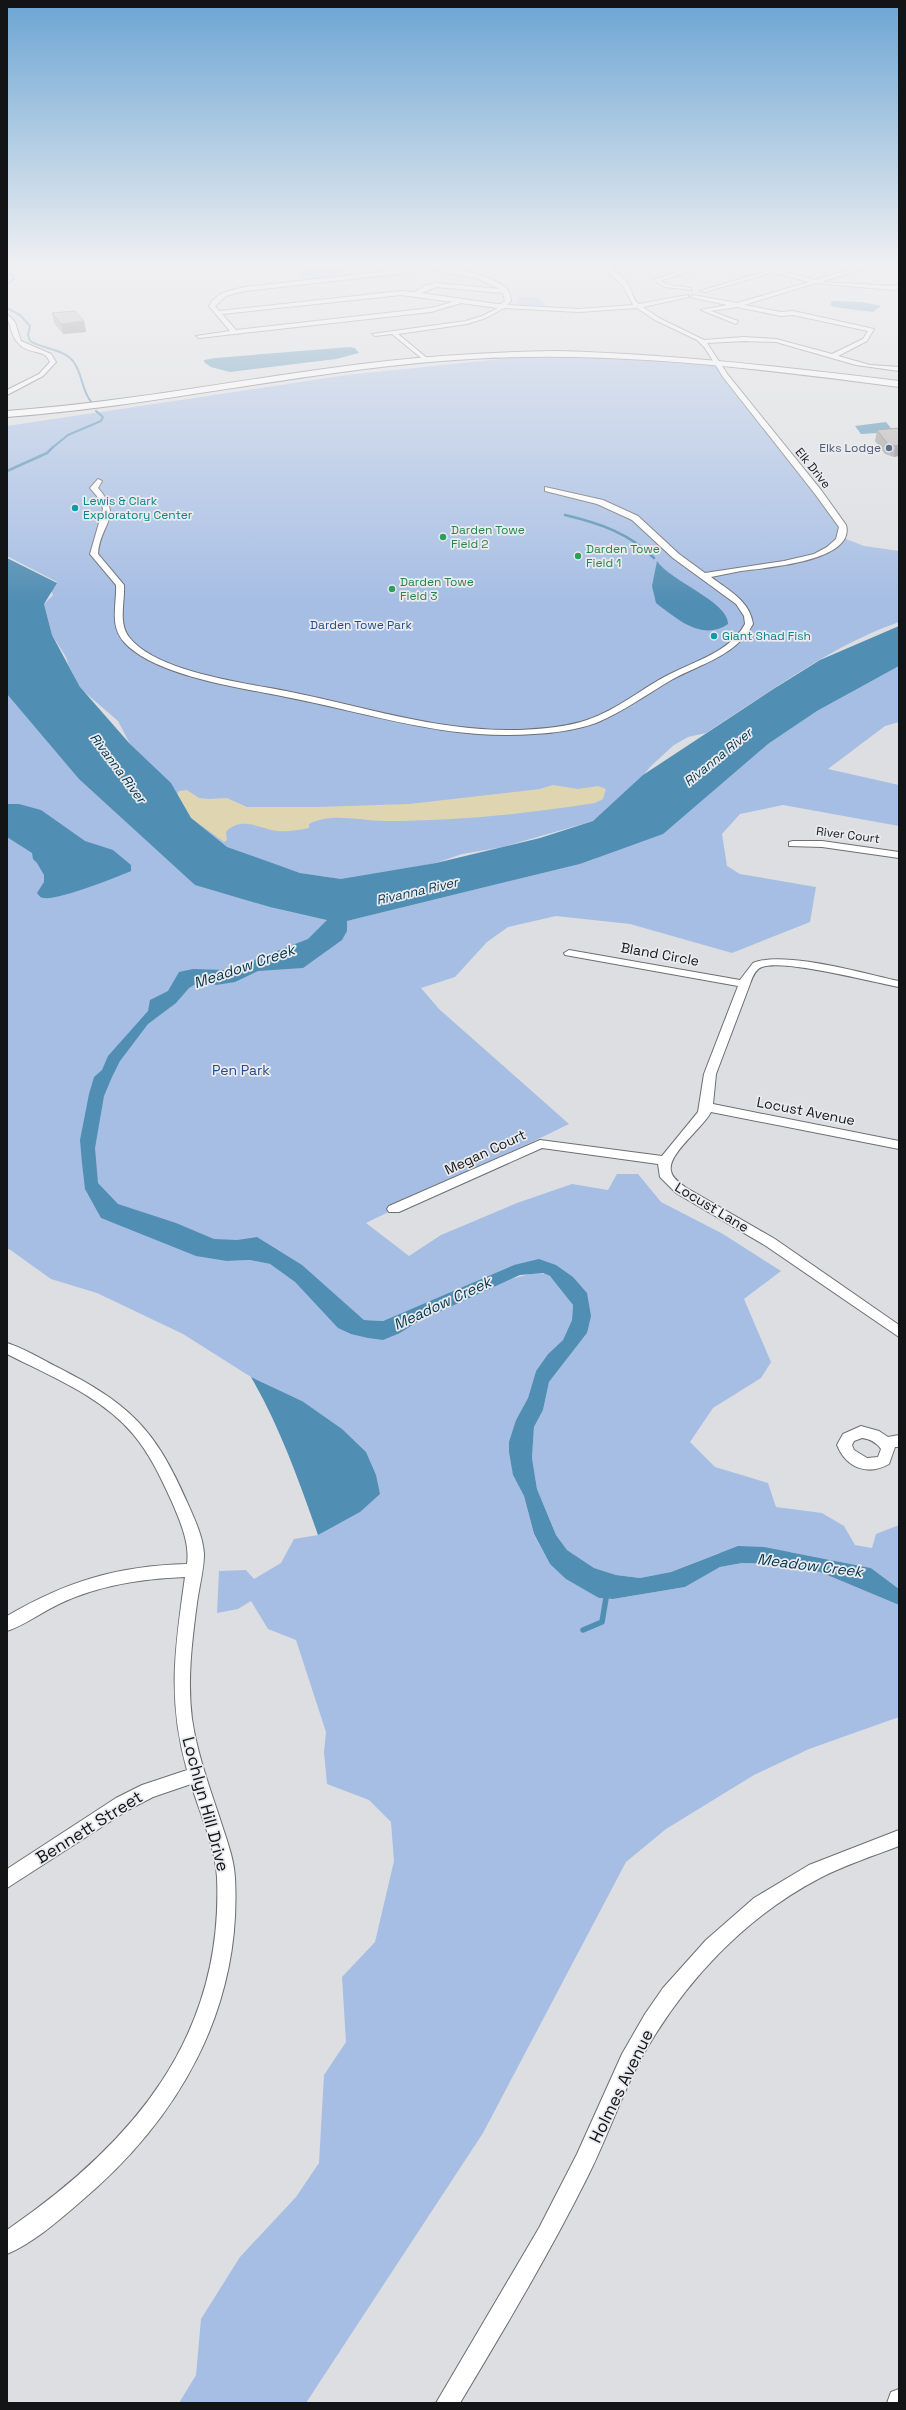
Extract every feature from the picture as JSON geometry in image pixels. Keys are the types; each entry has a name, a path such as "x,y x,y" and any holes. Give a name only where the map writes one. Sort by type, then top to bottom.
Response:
{"main road":[{"path":"7,414 131,403 302,377"},
{"path":"858,377 899,384"}],"street":[{"path":"7,393 36,377"},
{"name":"Elk Drive","path":"704,576 810,558 833,546 843,533 842,522 726,377"},
{"path":"98,481 94,488 106,503 107,510 95,542 94,554 120,585 121,592 118,611 121,629 127,640 145,656 176,668 424,726 477,731 547,730 587,723 616,711 671,676 728,648 743,636 748,624 743,608 704,576 676,556 652,532 635,518 600,502 548,489"},
{"name":"River Court","path":"794,844 822,844 899,855"},
{"name":"Bland Circle","path":"570,953 744,984"},
{"path":"665,1161 702,1117 707,1107 707,1084 710,1074 744,984 751,970 760,963 776,962 899,984"},
{"name":"Locust Avenue","path":"707,1107 899,1145"},
{"name":"Megan Court","path":"394,1209 540,1144 551,1144 665,1161"},
{"name":"Locust Lane","path":"665,1161 666,1176 678,1189 746,1227 899,1332"},
{"name":"Lochlyn Hill Drive","path":"7,1348 87,1390 129,1420 155,1452 174,1488 195,1538 194,1570 180,1665 180,1689 188,1740 218,1840 226,1876 223,1947 218,1982 204,2023 185,2063 129,2145 89,2185 46,2218 7,2243"},
{"path":"7,1624 32,1609 84,1587 132,1574 194,1570"},
{"name":"Bennett Street","path":"7,1879 122,1804 148,1791 198,1774"},
{"name":"Holmes Avenue","path":"447,2403 551,2226 588,2154 612,2097 636,2048 661,2008 696,1964 734,1926 772,1896 814,1872 857,1852 899,1838"}],"green space":[{"name":"Darden Towe Park","path":"331,377 729,377 841,520 841,537 864,546 899,551 899,622 876,631 831,653 706,733 688,737 674,745 651,766 641,778 593,821 503,847 462,854 436,863 346,880 300,873 207,843 130,744 118,721 81,689 66,657 52,635 44,604 53,595 51,590 57,582 7,556 7,426"},
{"name":"Pen Park","path":"7,599 198,875 351,920 580,864 594,859 676,816 682,817 768,744 817,711 899,666 899,722 885,726 828,769 899,785 899,826 783,805 740,814 722,834 727,866 740,874 816,887 810,922 732,953 630,924 556,916 508,927 487,942 455,977 421,988 439,1009 569,1124 366,1223 409,1256 441,1235 517,1203 572,1184 608,1190 617,1174 638,1174 661,1202 723,1234 781,1271 744,1299 771,1362 761,1378 713,1408 690,1442 715,1467 768,1483 776,1507 822,1513 844,1526 855,1545 872,1548 876,1534 899,1525 899,1589 871,1568 790,1552 719,1553 671,1572 640,1578 616,1575 594,1568 567,1550 556,1535 537,1489 532,1458 534,1427 543,1410 549,1382 587,1333 573,1277 514,1265 383,1321 364,1320 323,1284 280,1265 105,1211 98,1183 96,1207 101,1218 227,1261 250,1260 270,1264 295,1282 330,1319 400,1333 450,1306 494,1285 533,1274 545,1274 553,1279 573,1305 572,1320 563,1340 548,1354 536,1371 528,1398 516,1420 513,1475 524,1496 534,1535 550,1564 599,1598 613,1599 685,1587 720,1567 742,1563 778,1564 820,1572 899,1605 899,1717 809,1749 754,1775 666,1829 626,1862 483,2133 306,2403 179,2403 196,2375 201,2319 240,2257 296,2197 319,2163 324,2075 346,2042 342,1977 375,1942 394,1861 391,1822 369,1800 327,1784 324,1752 326,1732 296,1640 268,1629 251,1601 238,1609 217,1613 219,1571 246,1570 254,1579 281,1563 294,1539 318,1535 302,1401 251,1377 183,1334 97,1293 51,1279 9,1249 7,1250"}],"sand":[{"path":"553,785 578,789 598,786 606,789 603,799 595,803 490,816 411,821 376,821 327,818 309,824 309,828 285,831 277,831 250,824 244,824 231,827 226,832 227,840 224,842 191,818 177,794 179,791 187,790 199,798 227,798 247,807 318,807 409,804 540,789"}],"water":[{"path":"886,422 894,432 861,434 855,426"},
{"path":"7,558 57,583 44,604 52,635 80,687 130,744 171,783 191,818 227,847 300,873 341,879 436,863 540,838 593,821 643,775 775,688 820,660 899,626 899,666 817,711 768,744 663,834 580,864 347,921 347,931 342,940 303,968 258,971 235,982 216,985 207,981 199,982 189,988 176,1003 148,1024 120,1061 104,1096 95,1148 98,1183 118,1204 176,1223 214,1239 237,1240 257,1237 302,1265 364,1320 383,1321 514,1265 539,1259 556,1265 573,1277 587,1293 591,1316 587,1333 549,1382 543,1410 534,1427 532,1458 537,1489 556,1535 567,1550 594,1568 616,1575 640,1578 671,1572 738,1546 764,1547 871,1568 899,1589 899,1605 820,1572 778,1564 742,1563 720,1567 685,1587 613,1599 599,1598 566,1579 550,1564 534,1534 524,1496 513,1475 509,1452 509,1442 516,1420 528,1398 536,1371 548,1354 563,1340 572,1320 573,1305 550,1276 543,1273 520,1275 421,1320 400,1333 383,1340 351,1334 338,1328 295,1282 270,1264 250,1260 227,1261 196,1256 101,1218 85,1189 82,1163 80,1140 89,1094 94,1077 102,1070 108,1056 148,1011 150,1000 168,991 179,972 193,969 225,970 249,962 308,939 327,920 270,907 195,885 79,779 7,694"},
{"path":"657,561 664,569 719,608 726,616 728,624 718,629 699,629 681,621 656,603 652,586"},
{"path":"7,804 19,804 41,810 85,841 113,850 131,865 131,871 62,896 42,898 37,893 44,882 44,875 33,859 32,853 7,837"},
{"path":"251,1377 302,1401 342,1429 366,1452 376,1475 380,1494 360,1512 318,1535 280,1435"}],"building":[{"path":"899,428 899,445 895,446 887,443 877,430"}],"waterway":[{"path":"81,377 88,398 92,403"},
{"path":"52,448 68,435 101,421 103,417 96,411"},
{"path":"7,471 47,453 52,448"},
{"path":"565,515 613,530 634,542 654,558"},
{"path":"583,1630 602,1622 606,1598"}],"place":[{"name":"Elks Lodge","path":"889,448"},
{"name":"Lewis & Clark Exploratory Center","path":"75,508"},
{"name":"Darden Towe Field 2","path":"443,537"},
{"name":"Darden Towe Field 1","path":"578,556"},
{"name":"Darden Towe Field 3","path":"392,589"},
{"name":"Giant Shad Fish","path":"714,636"}],"water label":[{"name":"Rivanna River","path":"718,757"},
{"name":"Rivanna River","path":"118,768"},
{"name":"Rivanna River","path":"417,891"},
{"name":"Meadow Creek","path":"244,966"},
{"name":"Meadow Creek","path":"442,1303"},
{"name":"Meadow Creek","path":"810,1565"}]}
